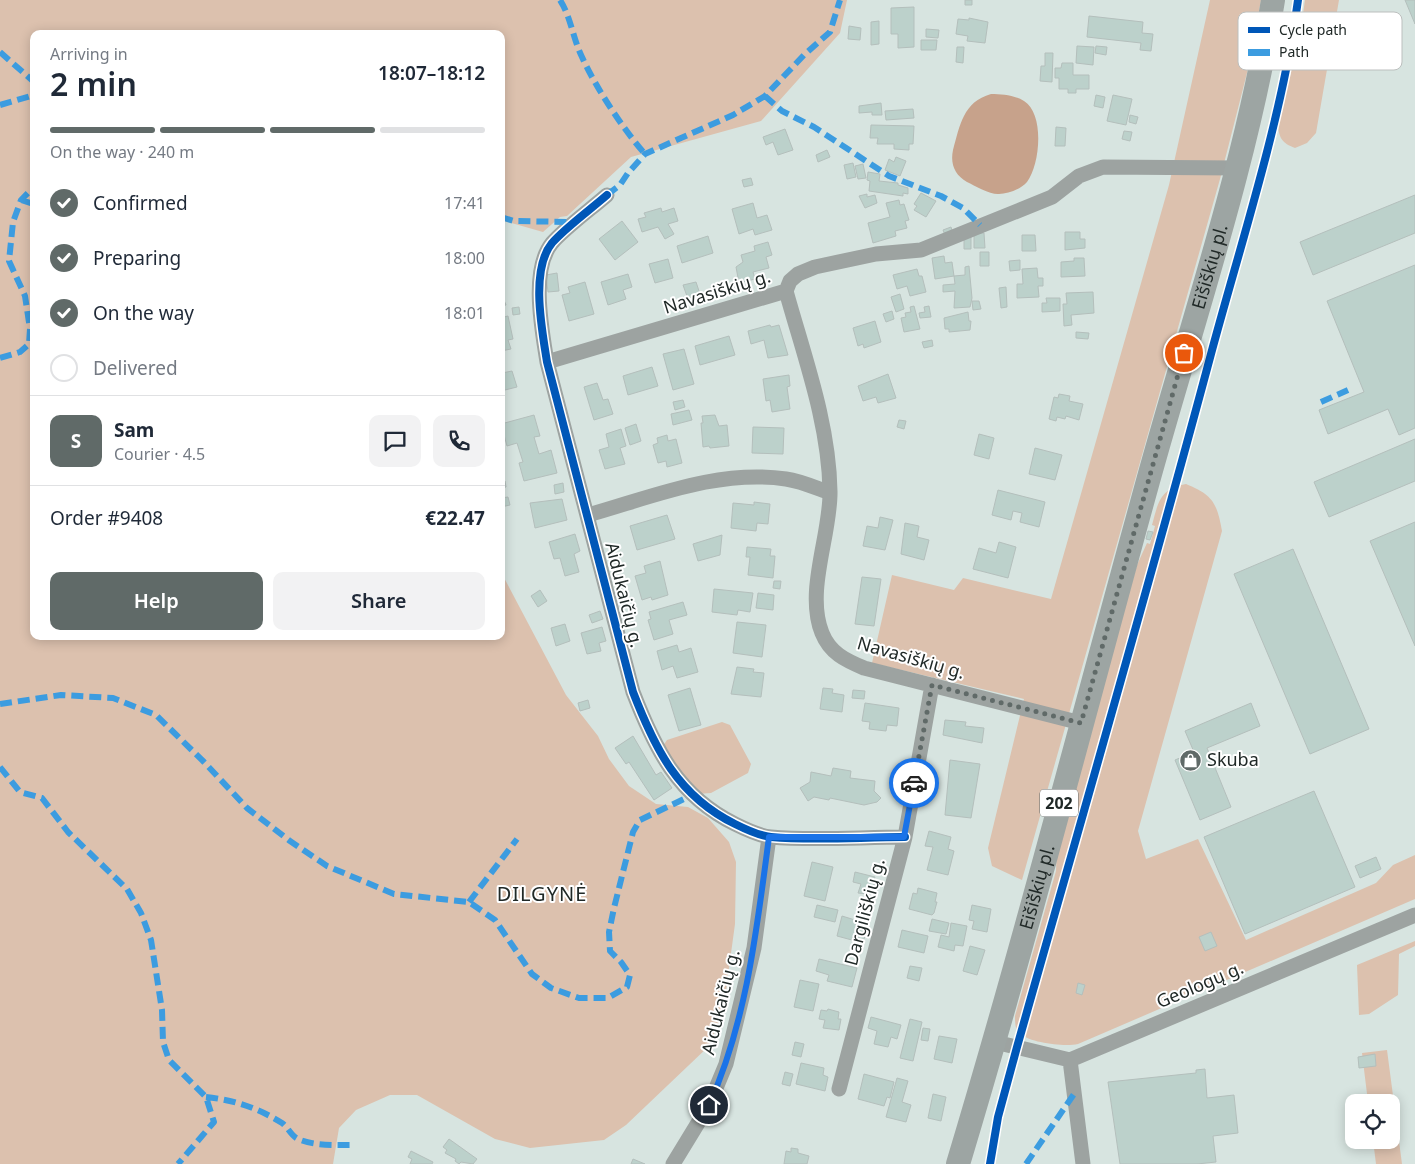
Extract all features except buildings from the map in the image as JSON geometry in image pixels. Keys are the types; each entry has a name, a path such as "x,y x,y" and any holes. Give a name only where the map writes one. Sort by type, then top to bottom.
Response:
{"main road":[{"name":"Eišiškių pl.","path":"958,1164 995,1042 1081,723 1262,70"}],"street":[{"path":"786,291 790,281 798,274 815,267 876,254 921,250 1008,216 1052,197 1089,170 1103,167 1236,168"},
{"name":"Aidukaičių g.","path":"607,195 552,243 542,261 542,330 547,362 633,692 649,733 687,791 716,815 769,837 904,837"},
{"name":"Navasiškių g.","path":"547,362 786,291 825,438 830,493 817,596 818,616 822,633 829,646 839,657 864,668 1081,723"},
{"path":"588,515 706,481 745,477 788,479 830,493"},
{"name":"Dargiliškių g.","path":"839,1089 904,837 932,685"},
{"name":"Aidukaičių g.","path":"673,1164 709,1105 726,1064 754,948 769,837"},
{"name":"Geologų g.","path":"1070,1060 1415,915"},
{"path":"995,1042 1070,1060 1083,1164"}],"shaded area":[{"path":"0,0 847,0 840,33 761,121 631,157 567,216 560,217 543,232 505,221 505,30 30,30 30,640 505,640 505,580 566,695 598,736 609,759 629,786 656,804 688,807 708,818 729,842 736,862 735,924 723,1012 709,1046 626,1125 604,1140 530,1148 495,1139 417,1095 390,1095 356,1110 339,1128 333,1164 0,1164"},
{"path":"1210,0 1261,0 1259,12 1238,12 1238,70 1248,70 1220,179 1022,880 992,866 988,848 1024,699 872,663 892,575 954,590 963,578 1051,599 1169,185"},
{"path":"1305,0 1339,0 1337,12 1303,12"},
{"path":"1291,70 1327,70 1316,133 1307,143 1295,148 1282,140 1278,125"},
{"path":"991,94 1008,95 1024,101 1031,108 1038,128 1035,164 1027,182 1014,191 1003,194 987,192 967,182 954,169 952,160 953,150 964,116 974,103"},
{"path":"1186,484 1202,492 1212,501 1218,513 1222,531 1138,831 1146,859 1198,839 1246,940 1376,883 1393,865 1415,855 1415,899 1078,1044 1057,1045 1032,1040 1018,1032 1015,1016 1056,871 1057,846 1137,565 1147,543 1150,544 1155,526 1152,525 1156,510 1165,493 1177,486"},
{"path":"722,722 730,725 751,764 748,773 711,793 698,794 663,746 667,740"},
{"path":"1415,941 1415,946 1399,954 1398,995 1369,1014 1359,1015 1357,965"},
{"path":"1387,1050 1393,1094 1367,1094 1362,1053"},
{"path":"1374,1149 1400,1149 1402,1164 1376,1164"}],"marked path":[{"path":"560,0 567,14 579,50 602,95 645,154"},
{"path":"607,195 620,185 645,154 733,115 765,96 804,55 830,32 840,0"},
{"path":"0,52 30,78"},
{"path":"0,105 30,96"},
{"path":"765,96 782,111 814,127 889,176 941,196 963,208 980,225"},
{"path":"30,191 21,200 13,222 9,261 25,296 30,329"},
{"path":"21,200 30,203"},
{"path":"505,218 514,221 573,222"},
{"path":"0,358 20,352 29,344 30,329"},
{"path":"1321,402 1348,390"},
{"path":"0,704 61,695 113,698 156,715 247,808 327,866 394,894 469,902 495,920 532,974 551,988 579,998 608,998 627,987 630,975 610,951 609,932 633,832 640,820 686,798 690,794"},
{"path":"0,767 20,792 42,798 68,832 127,889 141,913 151,940 162,1010 163,1042 169,1060 206,1097 214,1122 178,1164"},
{"path":"469,902 517,839"},
{"path":"1026,1164 1074,1094"},
{"path":"206,1097 226,1100 264,1113 282,1123 291,1134 304,1141 325,1145 352,1145"}],"cycle path":[{"path":"1296,12 1298,0"},
{"path":"990,1164 998,1117 1140,615 1272,134 1286,70"},
{"path":"607,195 552,243 545,255 541,268 539,301 547,362 633,692 650,733 671,769 698,800 715,813 752,832 766,836 787,838 905,837"}],"way so far":[{"path":"914,783 932,685 1081,723 1184,353"}],"place":[{"name":"Skuba","path":"1191,760"}],"district":[{"name":"DILGYNĖ","path":"542,894"}],"route":[{"path":"709,1105 726,1064 754,948 769,837 904,837 914,783"}]}
